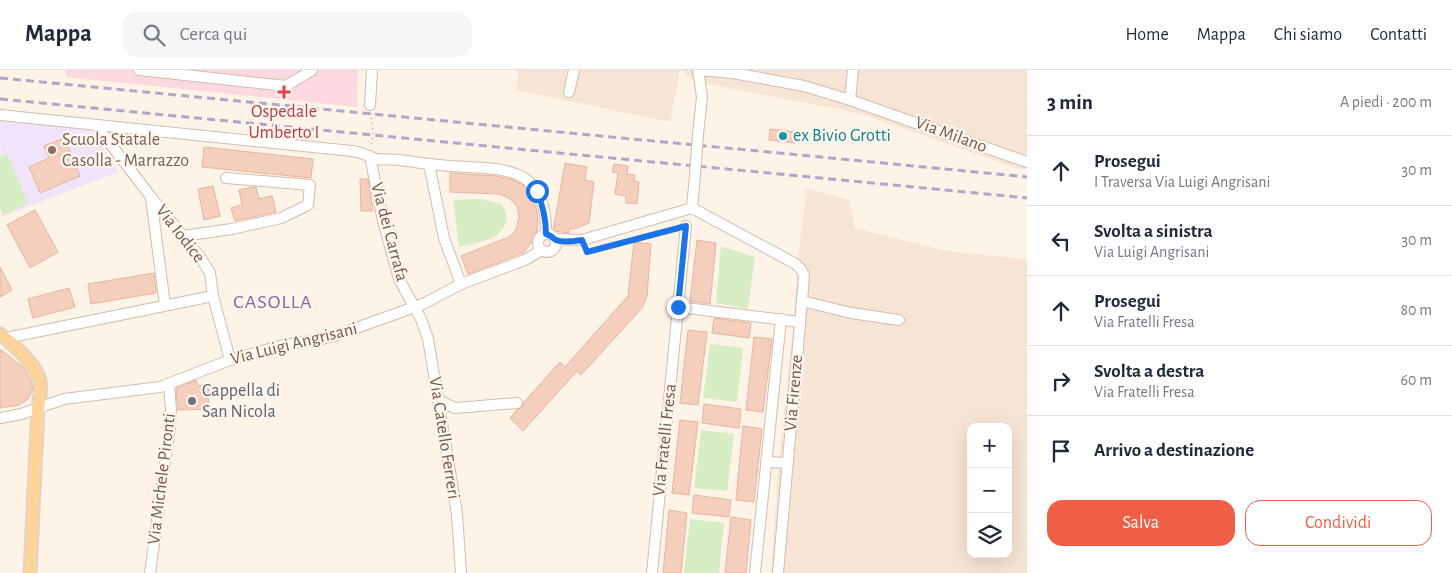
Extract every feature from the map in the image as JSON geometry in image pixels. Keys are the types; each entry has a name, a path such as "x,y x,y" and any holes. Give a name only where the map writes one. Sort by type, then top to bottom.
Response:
{"main road":[{"path":"3,336 33,366 41,388 38,408 30,573"}],"street":[{"path":"138,70 286,86 312,70"},
{"path":"370,105 372,70"},
{"path":"569,92 574,70"},
{"path":"678,307 800,322 802,301 804,275 800,268 782,255 692,208 702,97 698,70"},
{"name":"Via Milano","path":"698,70 733,73 804,86 850,100 1027,162"},
{"path":"850,100 853,70"},
{"path":"0,115 352,151 377,159 500,169 515,173 526,180 537,191 546,216 549,243"},
{"name":"Via Iodice","path":"96,125 200,257 210,273 213,296 230,360"},
{"name":"Via dei Carrafa","path":"370,156 383,221 399,279 414,307"},
{"path":"429,164 444,238 451,262 461,284"},
{"path":"183,236 232,229 281,218 308,205 310,185 226,178"},
{"path":"151,197 165,305"},
{"name":"Via Luigi Angrisani","path":"0,418 21,414 64,399 160,387 230,360 283,344 334,336 414,307 461,284 524,260 549,243 582,240 692,208"},
{"name":"Via Fratelli Fresa","path":"652,573 686,226"},
{"path":"3,336 213,296"},
{"path":"802,301 851,313 899,320"},
{"name":"Via Catello Ferreri","path":"414,307 421,319 428,339 457,514 461,573"},
{"path":"755,573 781,320"},
{"name":"Via Firenze","path":"778,573 784,463 800,322"},
{"name":"Via Michele Pironti","path":"150,573 170,427 170,384"},
{"path":"438,400 455,408 517,403"},
{"path":"767,462 784,463"}],"path":[{"path":"370,156 373,135 371,119"},
{"path":"582,240 587,252 686,226"}],"shaded area":[{"name":"Ospedale Umberto I","path":"66,70 358,70 357,107 66,77"},
{"path":"518,70 680,70 670,122 516,90"},
{"path":"681,70 1027,70 1027,169 1016,168 868,116 696,82"},
{"name":"Scuola Statale Casolla - Marrazzo","path":"0,121 89,128 119,172 1,217"},
{"path":"807,189 849,200 855,228 951,252 1027,259 1027,573 771,573 779,459 793,328 798,257"}],"green space":[{"path":"7,154 28,204 3,215 0,208 0,157"},
{"path":"480,199 500,204 506,212 506,222 499,233 493,237 459,247 453,200"},
{"path":"721,246 755,257 748,309 716,303"},
{"path":"710,344 743,348 737,402 703,398"},
{"path":"701,430 734,434 727,491 694,488"},
{"path":"690,519 724,523 719,573 684,573"}],"building":[{"name":"ex Bivio Grotti","path":"770,129 797,132 795,143 769,140"},
{"path":"65,138 80,176 40,193 29,167 49,158 44,146"},
{"path":"204,147 313,159 311,178 202,167"},
{"path":"565,163 587,167 585,180 594,182 589,223 569,229 569,233 553,231"},
{"path":"614,164 628,166 627,174 635,175 634,181 639,182 637,204 626,203 626,196 615,194 618,173 612,172"},
{"path":"450,173 496,176 511,179 523,185 531,195 537,211 538,224 531,243 523,253 468,274 461,256 509,237 516,230 519,217 518,211 517,206 510,199 500,194 450,192"},
{"path":"360,179 368,179 373,211 361,211"},
{"path":"213,186 220,216 204,220 198,189"},
{"path":"256,187 259,199 272,196 276,212 235,221 231,208 242,205 239,190"},
{"path":"35,210 58,252 30,268 7,225"},
{"path":"697,240 716,243 710,304 690,301"},
{"path":"634,242 651,244 647,296 642,308 581,375 577,371 523,431 510,418 521,408 524,402 560,362 565,367 628,296"},
{"path":"0,267 12,290 0,297"},
{"path":"154,273 156,293 91,304 88,284"},
{"path":"69,288 75,307 33,318 28,299"},
{"path":"714,318 751,323 749,338 712,333"},
{"path":"688,330 707,332 698,405 680,403"},
{"path":"754,337 772,339 763,412 746,410"},
{"path":"0,349 23,367 30,378 33,388 30,396 19,405 0,408"},
{"name":"Cappella di San Nicola","path":"196,380 198,386 207,384 210,392 207,393 210,409 178,410 176,388"},
{"path":"704,404 741,409 739,428 702,423"},
{"path":"680,420 698,422 689,495 672,493"},
{"path":"743,426 762,429 754,502 736,500"},
{"path":"694,495 731,500 729,517 692,513"},
{"path":"669,510 687,513 681,573 663,573"},
{"path":"731,517 751,520 746,573 725,573"}],"railway":[{"path":"0,78 1027,177"},
{"path":"0,99 1027,198"}],"place":[{"name":"Ospedale Umberto I","path":"284,92"},
{"name":"ex Bivio Grotti","path":"783,136"},
{"name":"Scuola Statale Casolla - Marrazzo","path":"52,150"},
{"name":"Cappella di San Nicola","path":"192,401"}],"district":[{"name":"CASOLLA","path":"273,302"}],"route":[{"path":"537,191 546,216 546,234 551,235 555,240 582,240 587,252 686,226 678,307"}]}
